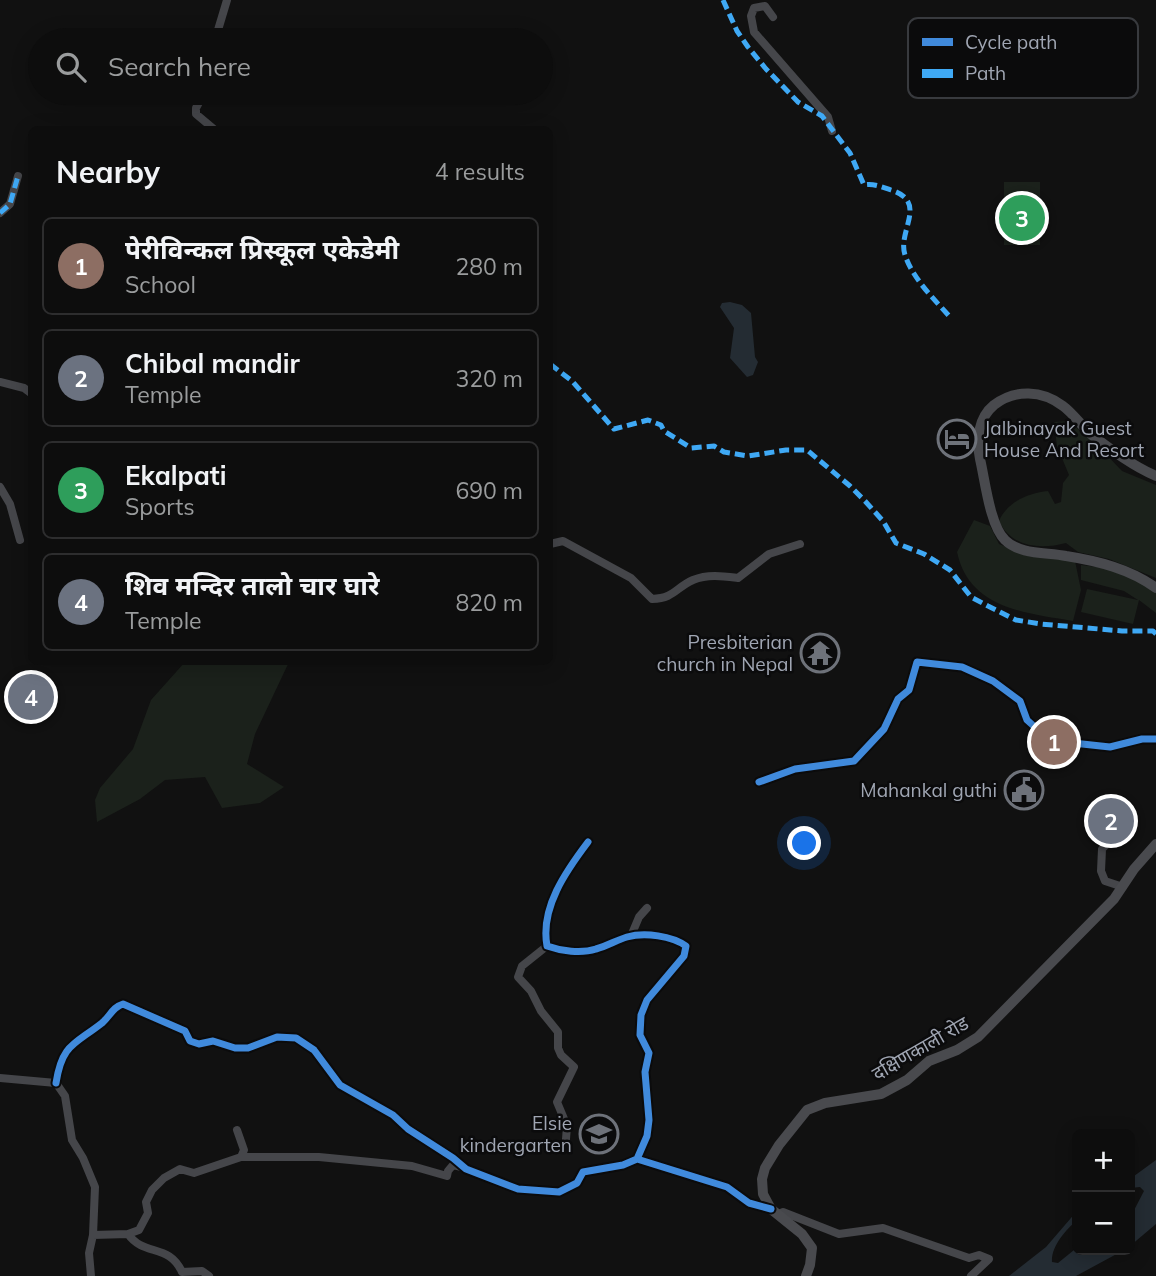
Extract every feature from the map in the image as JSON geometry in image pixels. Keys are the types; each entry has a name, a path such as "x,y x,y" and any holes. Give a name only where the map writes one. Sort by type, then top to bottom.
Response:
{"main road":[{"path":"1156,476 1130,463 1091,433 1063,406 1044,395 1018,393 1006,397 989,410 982,420 979,451 995,520 1006,541 1020,549 1101,563 1133,573 1156,587"},
{"name":"दक्षिणकाली रोड","path":"775,1212 763,1194 765,1168 779,1145 807,1111 825,1103 881,1094 907,1080 929,1061 957,1050 978,1037 1114,898 1156,844"},
{"path":"775,1212 802,1234 812,1248 806,1276"}],"street":[{"path":"219,28 227,0"},
{"path":"773,17 765,6 754,8 751,16 754,32 828,117 832,131"},
{"path":"197,105 196,114 210,126"},
{"path":"0,213 10,204 18,176"},
{"path":"0,382 28,391"},
{"path":"0,487 10,504 20,541"},
{"path":"553,543 563,541 631,578 652,599 671,596 690,581 710,575 738,578 769,554 800,544"},
{"path":"759,782 795,769 854,761 884,729 898,699 909,690 917,662 962,667 993,681 1020,701 1027,720 1037,729 1073,743 1110,747 1142,739 1156,739"},
{"path":"1114,826 1113,838 1102,849 1102,875 1105,881 1122,887"},
{"path":"547,946 544,930 559,885 588,842"},
{"path":"631,936 639,917 647,908"},
{"path":"93,1236 128,1234 139,1230 148,1213 146,1202 152,1190 164,1178 180,1169 194,1173 241,1157 319,1157 412,1166 447,1176 453,1166 466,1168 518,1189 559,1192 577,1184 583,1172 623,1165 637,1159 647,1136 649,1120 646,1072 649,1053 640,1035 641,1015 647,1000 684,956 687,946 675,939 631,936 594,950 572,951 547,946 522,966 518,977 531,991 541,1011 558,1032 561,1055 574,1067 557,1102 568,1126 566,1139"},
{"path":"91,1276 89,1254 93,1236 95,1187 72,1140 65,1096 56,1083 58,1063 67,1050 104,1021 119,1004 148,1013 185,1031 190,1041 199,1044 214,1041 235,1048 248,1048 277,1037 296,1038 314,1050 340,1085 393,1115 408,1129 466,1168"},
{"path":"0,1078 56,1083"},
{"path":"237,1130 244,1150 241,1157"},
{"path":"637,1159 657,1167 687,1172 727,1187 749,1203 783,1212 839,1234 883,1228 969,1258 979,1255 989,1259 971,1276"},
{"path":"128,1234 143,1248 163,1252 178,1264 182,1272 202,1271 209,1276"}],"shaded area":[{"path":"1004,182 1040,182 1040,245 1004,245"},
{"path":"722,303 742,305 751,313 755,357 758,362 753,375 747,377 730,358 734,328 720,307"},
{"path":"1069,421 1122,471 1156,485 1156,578 1109,559 1078,552 1066,543 1046,546 1027,544 1011,536 999,521 1013,504 1033,494 1048,491 1055,504 1061,502 1063,483 1069,475 1057,446 1054,422"},
{"path":"974,520 990,526 999,544 1028,556 1075,561 1081,590 1073,621 1036,615 1001,604 973,585 963,571 957,552"},
{"path":"1081,565 1105,568 1156,588 1156,613 1139,600 1133,624 1081,612 1087,589 1138,600 1124,591 1081,580"},
{"path":"182,665 288,665 255,734 247,764 284,787 260,803 222,808 205,777 165,780 140,799 97,822 95,800 100,788 133,749 151,700"},
{"path":"1156,1160 1156,1224 1135,1242 1135,1208 1144,1191 1140,1187 1135,1188 1135,1175"},
{"path":"1072,1217 1072,1225 1057,1244 1052,1262 1058,1263 1072,1252 1072,1255 1115,1255 1076,1276 1009,1276 1046,1247"}],"marked path":[{"path":"723,0 737,31 748,47 798,102 822,116 850,153 864,185 891,190 902,195 908,202 910,210 905,255 919,280 950,317"},
{"path":"0,213 10,204 18,176"},
{"path":"553,366 572,381 614,429 648,420 661,425 664,431 691,448 714,446 724,452 748,456 786,450 807,450 865,501 883,521 896,543 924,554 950,570 971,597 1016,620 1122,631 1153,631 1156,634"}],"cycle path":[{"path":"759,782 795,769 854,761 884,729 898,699 909,690 917,662 962,667 993,681 1020,701 1027,720 1037,729 1073,743 1110,747 1142,739 1156,739"},
{"path":"588,842 571,865 551,904 547,918 547,946 590,951 627,937 642,935 666,937 686,946 684,956 647,1000 641,1015 640,1035 649,1053 645,1072 649,1120 647,1136 637,1159"},
{"path":"56,1083 62,1060 71,1047 123,1004 185,1031 190,1041 199,1044 213,1041 235,1048 248,1048 277,1037 296,1038 314,1050 340,1085 393,1115 408,1129 466,1169 518,1189 559,1192 577,1183 583,1172 623,1165 637,1159 727,1187 749,1203 771,1209"}],"place":[{"name":"Ekalpati","path":"1022,218"},
{"name":"Jalbinayak Guest House And Resort","path":"957,439"},
{"name":"Presbiterian church in Nepal","path":"820,653"},
{"name":"शिव मन्दिर तालो चार घारे","path":"31,697"},
{"name":"पेरीविन्कल प्रिस्कूल एकेडेमी","path":"1054,742"},
{"name":"Mahankal guthi","path":"1024,790"},
{"name":"Chibal mandir","path":"1111,821"},
{"name":"Elsie kindergarten","path":"599,1134"}]}
